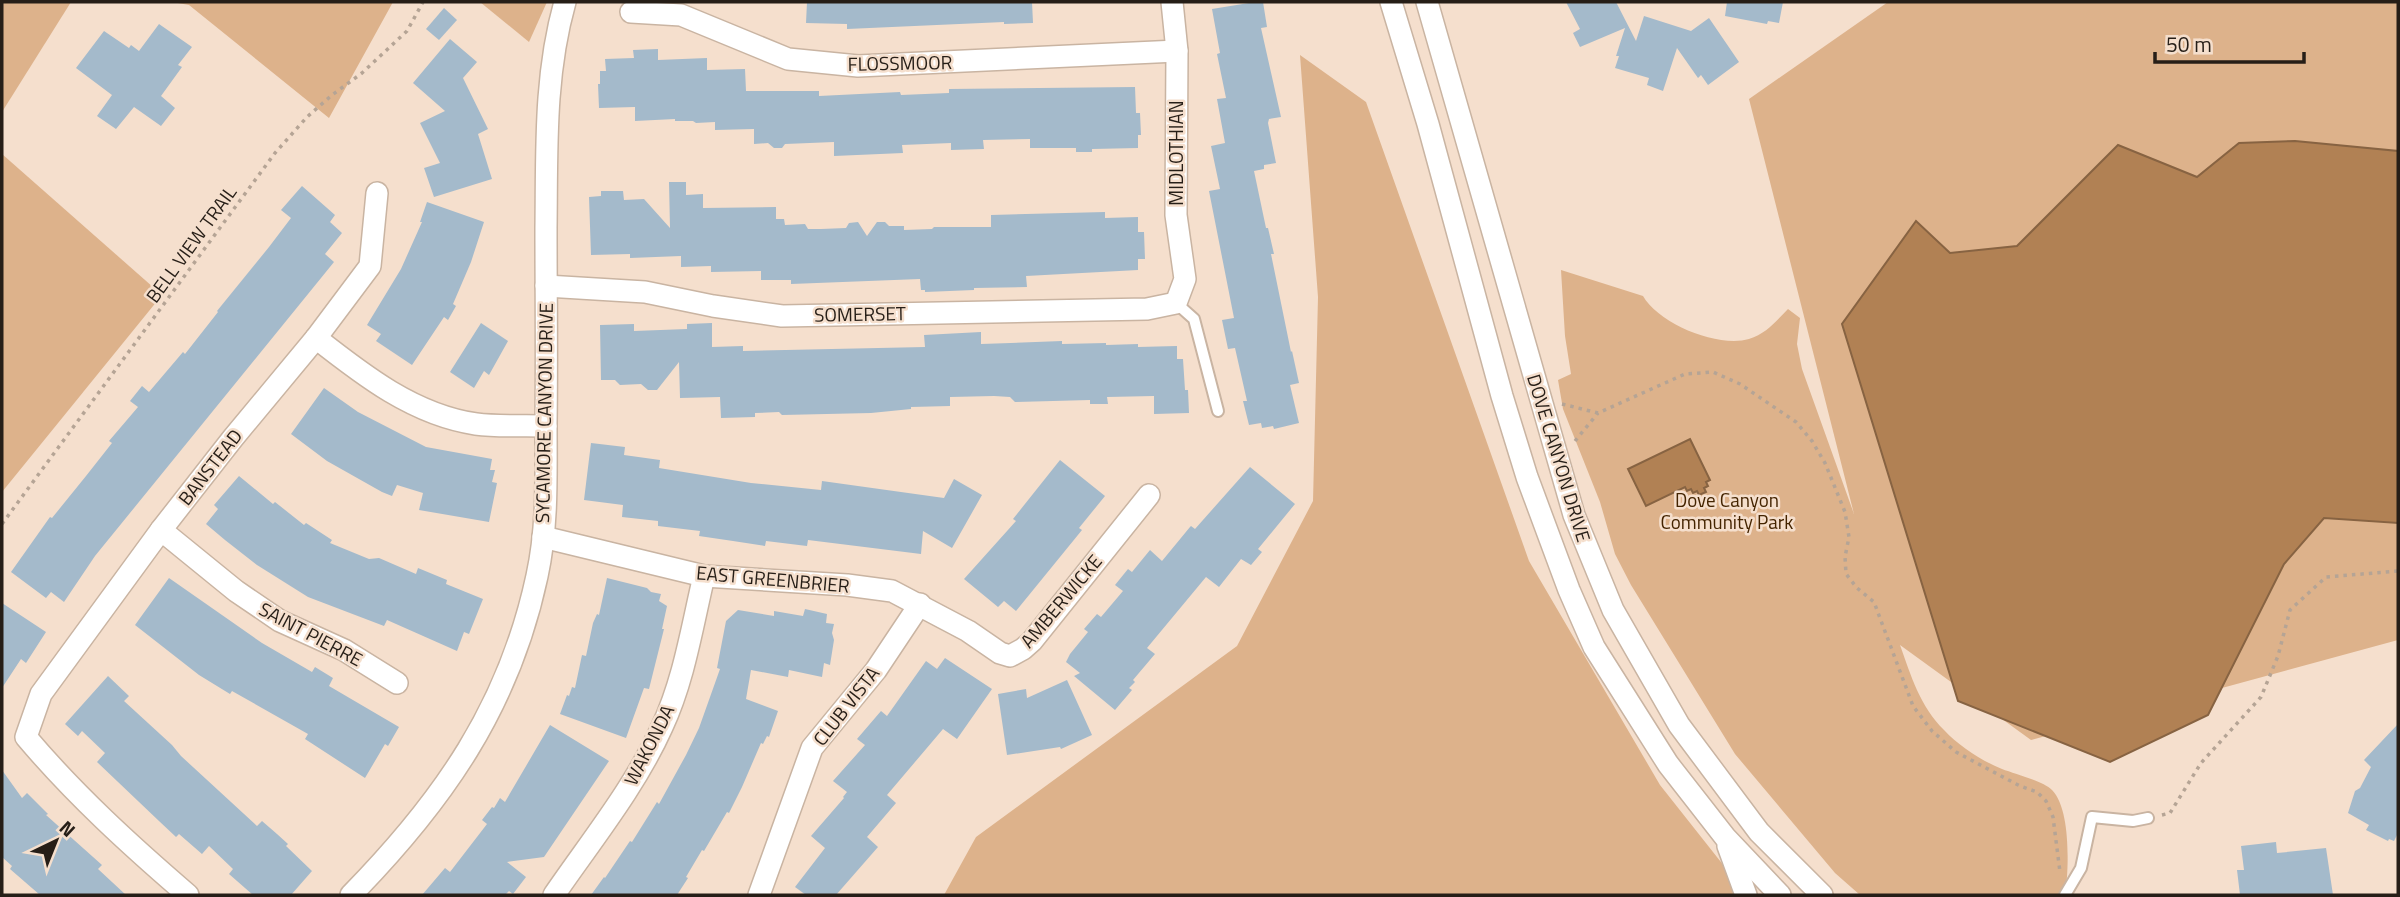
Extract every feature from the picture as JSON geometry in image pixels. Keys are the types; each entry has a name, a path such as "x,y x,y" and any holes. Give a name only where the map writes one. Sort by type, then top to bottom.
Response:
{"street":[{"name":"SYCAMORE CANYON DRIVE","path":"351,895 386,860 431,807 485,722 513,662 537,576 547,483 546,114 555,47 565,2"},
{"name":"MIDLOTHIAN","path":"1172,2 1177,51 1176,215 1185,279 1176,303"},
{"name":"DOVE CANYON DRIVE","path":"1391,2 1428,124 1505,408 1527,477 1569,590 1594,647 1668,764 1725,837 1780,895"},
{"name":"DOVE CANYON DRIVE","path":"1427,2 1574,515 1613,610 1678,725 1759,832 1822,895"},
{"name":"FLOSSMOOR","path":"631,12 681,15 788,59 858,66 1177,51"},
{"name":"BANSTEAD","path":"188,895 149,862 56,773 26,737 41,694 161,530 316,338 370,266 377,193"},
{"name":"SOMERSET","path":"546,286 645,292 782,316 1147,309 1176,303"},
{"path":"316,338 369,380 426,410 476,424 546,426"},
{"name":"AMBERWICKE","path":"920,604 1000,653 1010,656 1032,640 1149,495"},
{"name":"SAINT PIERRE","path":"161,530 236,591 280,621 344,650 397,683"},
{"name":"EAST GREENBRIER","path":"542,537 704,576 847,585 892,591 920,604"},
{"name":"WAKONDA","path":"554,895 631,783 662,727 683,670 704,576"},
{"name":"CLUB VISTA","path":"759,895 812,748 876,670 920,604"},
{"path":"1725,837 1746,895"}],"lane":[{"path":"1176,303 1194,319 1218,411"},
{"path":"2065,895 2081,868 2092,817 2133,821 2148,818"}],"path":[{"name":"BELL VIEW TRAIL","path":"2,524 275,153 307,117 407,32 423,2"},
{"path":"1555,451 1573,443 1598,413 1685,374 1713,372 1740,384 1796,422 1825,463 1845,512 1849,537 1844,557 1846,574 1857,588 1874,602 1913,706 1931,731 1956,752 2036,792 2046,801 2053,817 2062,879"},
{"path":"1540,397 1568,407 1598,413"},
{"path":"2148,818 2170,813 2201,762 2261,697 2278,656 2290,610 2326,577 2398,571"}],"green space":[{"path":"2,2 71,2 2,112"},
{"path":"172,2 393,2 329,118 189,5"},
{"path":"480,2 547,2 529,42"},
{"name":"Dove Canyon Community Park","path":"1888,2 2398,2 2398,640 2031,740 1900,645 1922,701 1950,736 1987,762 2048,787 2058,799 2066,825 2065,895 1860,895 1835,873 1735,754 1631,585 1615,554 1600,502 1563,409 1558,380 1571,374 1565,336 1561,270 1643,296 1662,316 1675,324 1706,337 1722,340 1736,341 1755,337 1788,309 1800,318 1797,344 1802,369 1854,514 1749,99"},
{"path":"1300,55 1366,102 1529,561 1660,785 1747,895 944,895 976,837 1237,646 1313,501 1318,297"},
{"path":"2,154 162,295 2,492"}],"shaded area":[{"path":"2295,141 2398,151 2398,523 2324,518 2284,564 2208,715 2110,762 1958,701 1842,324 1916,221 1950,253 2017,246 2118,145 2197,177 2239,143"},
{"path":"1690,439 1710,480 1704,488 1706,492 1699,495 1691,489 1687,491 1685,487 1646,506 1628,469"}],"building":[{"path":"807,2 1032,2 1033,23 847,29 847,24 806,23"},
{"path":"1263,2 1267,27 1261,28 1281,117 1269,119 1268,123 1276,163 1264,165 1264,169 1254,171 1274,254 1271,254 1299,383 1290,385 1299,423 1274,429 1273,426 1262,428 1261,423 1249,425 1243,401 1247,401 1235,348 1228,349 1222,320 1234,318 1209,191 1220,189 1211,146 1225,143 1217,99 1226,98 1212,9"},
{"path":"1566,2 1616,2 1636,41 1644,16 1691,31 1709,18 1739,62 1708,85 1701,75 1698,78 1677,48 1663,91 1647,85 1649,78 1615,68 1625,28 1580,47 1573,33 1580,29"},
{"path":"1727,2 1783,2 1779,23 1768,21 1767,24 1725,16"},
{"path":"444,8 457,20 439,40 426,29"},
{"path":"159,24 192,47 178,65 182,67 161,96 175,108 161,126 134,107 116,129 97,116 112,95 76,68 104,31 129,48 131,45 139,51"},
{"path":"450,39 477,62 463,78 488,129 478,134 492,179 434,197 424,168 440,163 420,123 445,111 413,83"},
{"path":"658,49 658,60 707,58 707,70 745,69 746,91 819,91 819,96 900,92 901,95 949,93 949,89 1135,87 1136,113 1140,113 1141,135 1138,135 1138,148 1092,149 1092,152 1076,152 1076,148 1030,148 1030,139 983,140 984,149 951,150 951,143 902,145 903,153 834,156 834,142 785,144 782,148 774,148 768,143 754,144 754,129 715,130 715,122 696,123 675,119 635,121 635,107 599,108 598,84 600,71 606,71 605,59 634,58 633,50"},
{"path":"669,182 686,182 686,195 703,194 703,208 776,207 776,219 784,219 785,225 805,224 808,229 846,228 849,223 858,222 867,236 877,222 885,222 889,226 904,226 904,230 991,227 991,215 1105,212 1105,218 1138,217 1138,232 1144,232 1145,259 1138,259 1138,270 1026,276 1027,287 925,292 921,290 920,279 791,284 791,280 761,280 761,271 711,272 711,266 681,267 681,256 630,258 630,254 591,255 589,197 601,196 601,191 623,191 624,200 644,199 670,228"},
{"path":"302,186 335,215 330,222 342,233 325,254 334,262 95,556 64,602 51,592 46,598 11,572 50,517 52,518 86,476 112,443 109,441 138,407 130,401 142,386 149,392 183,352 185,354 291,218 281,210"},
{"path":"427,202 484,222 453,304 456,306 448,320 444,317 412,365 376,341 381,334 367,325 401,269 422,222"},
{"path":"481,323 508,341 489,375 484,371 474,388 450,372"},
{"path":"712,323 712,347 743,346 743,351 925,347 924,335 981,332 981,344 1062,341 1062,344 1177,346 1177,359 1183,359 1189,413 1154,414 1154,396 1107,397 1108,404 1090,404 1090,400 1015,402 1010,397 994,396 950,397 950,406 911,407 871,413 782,415 779,412 755,413 755,417 721,418 720,397 680,398 679,362 657,390 648,390 641,384 620,385 615,380 601,380 600,325 634,324 634,331 687,329 687,324"},
{"path":"324,388 358,412 426,447 492,459 490,470 495,470 492,482 497,483 489,522 419,510 423,493 397,485 392,496 382,492 327,461 291,434"},
{"path":"591,443 625,447 624,455 660,460 659,468 751,483 821,490 822,481 944,498 954,479 982,495 952,548 923,531 921,554 808,540 807,546 766,541 765,546 699,536 700,531 658,526 658,521 622,517 623,505 584,500"},
{"path":"1060,460 1105,496 1079,528 1082,530 1016,611 1004,601 998,607 964,579 1016,521 1013,519"},
{"path":"1250,467 1295,504 1258,549 1262,552 1251,565 1241,559 1219,587 1206,577 1147,648 1155,654 1133,680 1135,682 1129,688 1132,690 1115,710 1074,676 1080,673 1066,662 1070,654 1088,632 1084,629 1097,614 1101,617 1123,591 1115,585 1128,569 1132,572 1150,550 1162,561 1190,527 1195,529"},
{"path":"239,476 273,504 275,502 304,525 306,523 332,540 330,543 369,559 379,558 416,574 418,568 447,580 446,584 483,599 469,634 464,632 457,651 387,620 384,626 308,597 257,565 225,540 206,524 218,509 214,505"},
{"path":"169,578 262,643 312,672 315,667 333,678 329,686 399,727 388,746 385,744 365,778 305,739 308,734 199,675 135,625"},
{"path":"607,578 661,594 659,601 667,606 649,689 644,688 626,738 560,714 567,695 569,696 572,687 575,688 582,655 586,656 593,623 597,614 599,615"},
{"path":"2,603 46,632 26,663 21,659 2,688"},
{"path":"805,609 827,614 826,623 834,624 830,665 824,663 822,677 789,670 788,677 751,670 746,699 778,711 769,737 761,743 729,813 727,812 704,851 702,850 677,895 591,895 630,841 632,842 657,802 659,804 686,755 699,728 720,669 717,668 726,621 738,610 774,616 774,611 803,616"},
{"path":"945,658 992,689 957,739 943,729 887,795 896,803 867,837 878,847 836,895 806,895 795,887 825,848 811,836 847,792 833,781 865,745 857,739 881,711 887,716 926,661 937,669"},
{"path":"108,676 129,696 124,701 181,756 257,826 262,821 277,834 312,871 291,895 253,895 229,874 233,869 209,846 202,854 179,834 176,837 97,762 105,753 82,731 78,736 65,724"},
{"path":"1067,680 1092,735 1061,749 1007,755 998,694 1026,689 1027,698"},
{"path":"2398,724 2398,833 2394,841 2388,841 2366,830 2369,825 2348,813 2355,791 2360,788 2371,767 2364,760"},
{"path":"550,725 609,761 544,857 507,862 526,877 513,894 509,891 505,895 422,895 445,868 450,872 487,824 482,820 500,798 505,802"},
{"path":"2,770 22,798 27,793 48,814 46,815 102,865 98,869 126,895 40,895 10,869 12,866 2,857"},
{"path":"2276,842 2277,853 2326,848 2333,895 2240,895 2237,870 2244,870 2241,846"}]}
